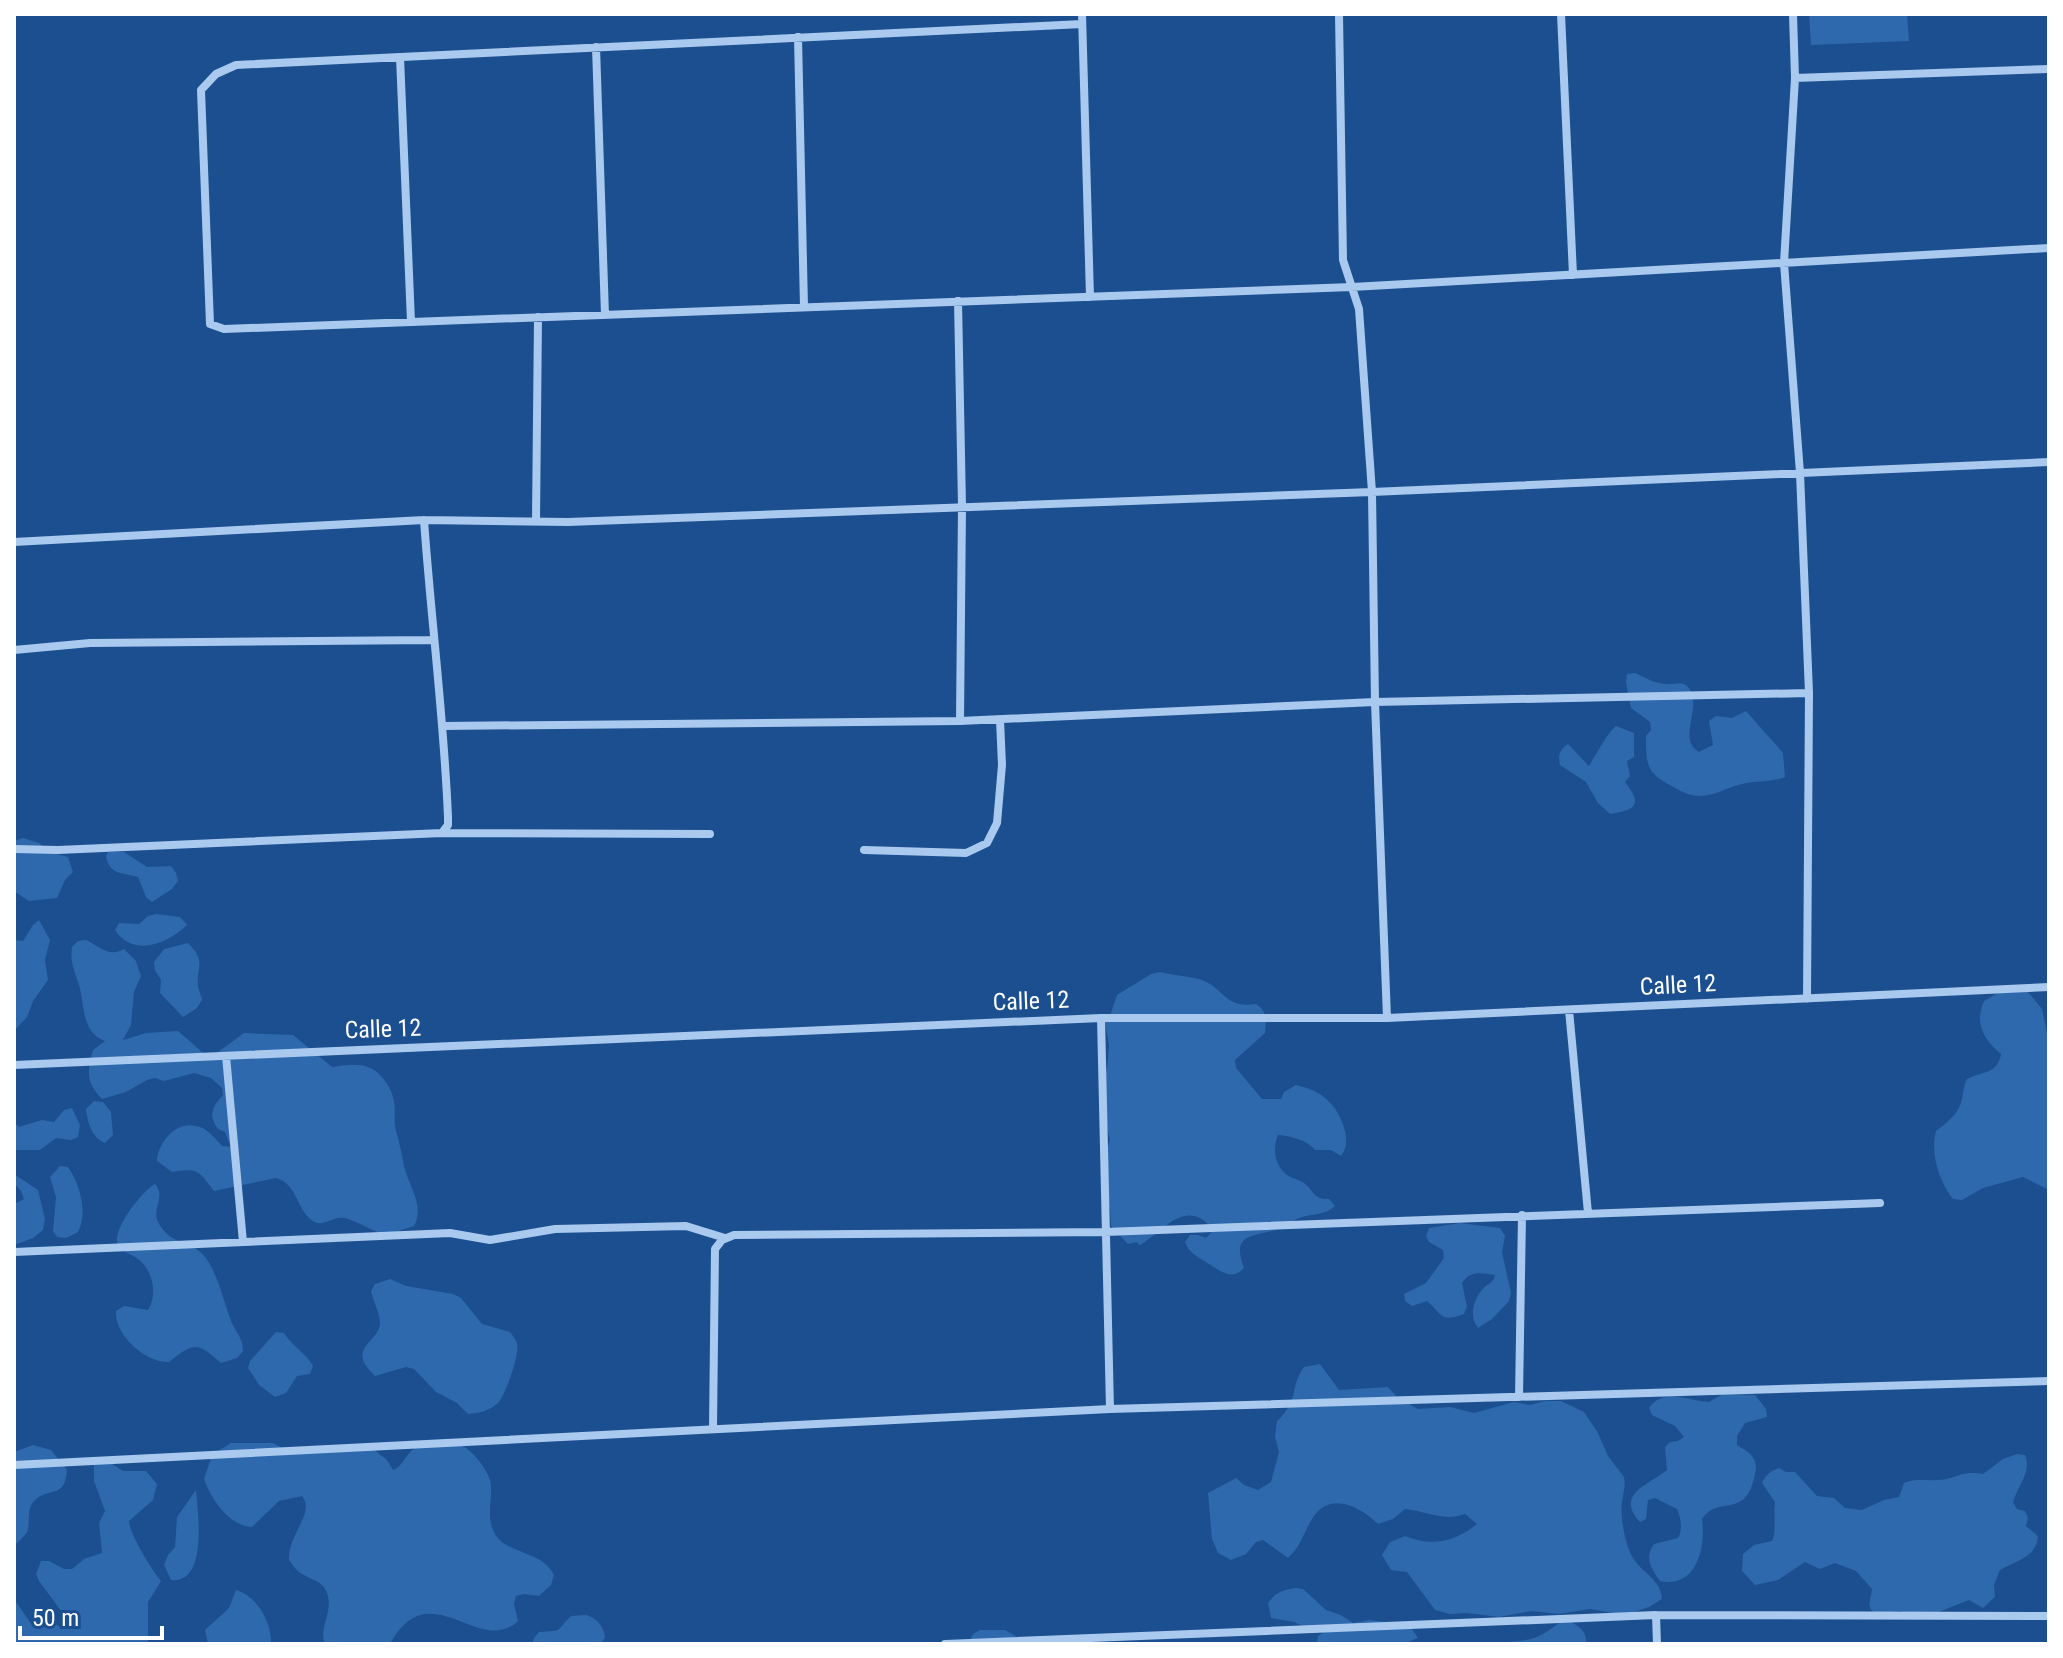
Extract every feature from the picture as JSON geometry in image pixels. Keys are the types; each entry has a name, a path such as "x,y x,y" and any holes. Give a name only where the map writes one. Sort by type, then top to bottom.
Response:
{"street":[{"path":"1082,14 1090,297"},
{"path":"1339,14 1343,260 1359,309 1372,492 1375,702 1387,1018"},
{"path":"1561,14 1573,275"},
{"path":"1793,14 1795,78 1784,263 1800,473 1809,693 1807,999"},
{"path":"1082,24 236,65 216,74 201,90 210,324 224,329 1352,287 2049,248"},
{"path":"798,37 804,307"},
{"path":"596,47 605,315"},
{"path":"400,57 411,322"},
{"path":"1795,78 2049,69"},
{"path":"958,301 962,506 960,721"},
{"path":"536,521 538,317"},
{"path":"14,542 424,520 536,521 1372,492 2049,462"},
{"path":"424,520 433,640 444,726 448,825 442,833"},
{"path":"14,650 90,643 433,640"},
{"path":"444,726 960,721 1375,702 1809,693"},
{"path":"864,850 966,853 987,843 997,823 1002,765 1000,720"},
{"path":"14,849 442,833 710,834"},
{"name":"Calle 12","path":"14,1065 1101,1018 1387,1018 2049,987"},
{"path":"1569,1010 1588,1213"},
{"path":"1101,1018 1110,1409"},
{"path":"226,1056 243,1242"},
{"path":"713,1429 715,1249 725,1238 734,1235 1105,1232 1880,1203"},
{"path":"1519,1397 1522,1215"},
{"path":"14,1252 450,1233 490,1240 555,1229 686,1226 725,1238"},
{"path":"14,1465 1110,1409 2049,1381"},
{"path":"1656,1615 1657,1644"},
{"path":"945,1644 1656,1615 2049,1616"},
{"path":"1240,1632 1240,1644"}],"shaded area":[{"path":"1809,14 1907,14 1909,41 1811,45"},
{"path":"1635,673 1657,682 1680,683 1688,687 1693,703 1690,739 1699,752 1713,745 1709,721 1716,716 1732,718 1746,711 1783,753 1785,777 1737,785 1700,796 1685,793 1660,779 1648,763 1646,736 1651,730 1650,722 1631,708 1626,682 1627,674"},
{"path":"1616,726 1634,733 1634,757 1627,761 1630,776 1625,782 1635,801 1626,811 1610,814 1598,803 1586,782 1560,765 1559,756 1568,744 1589,766"},
{"path":"23,838 39,843 49,852 68,857 73,872 65,880 57,898 29,901 14,891 14,841"},
{"path":"108,852 124,852 147,867 171,866 178,881 172,889 152,902 146,897 138,877 110,867 106,856"},
{"path":"156,914 180,917 187,925 169,938 140,946 122,938 115,930 119,923 139,924"},
{"path":"39,920 50,940 45,960 48,980 33,1001 27,1017 14,1031 14,940 23,941"},
{"path":"86,940 109,952 124,949 136,961 141,976 134,992 131,1025 123,1040 146,1033 178,1031 210,1055 244,1033 293,1035 332,1067 362,1066 379,1074 393,1099 396,1131 417,1202 414,1226 386,1235 344,1218 316,1223 307,1216 289,1186 276,1178 214,1191 197,1172 172,1172 157,1161 169,1134 189,1125 204,1129 222,1146 231,1147 225,1132 218,1129 212,1115 223,1095 222,1088 211,1078 194,1073 164,1081 155,1078 147,1080 126,1092 102,1099 93,1087 89,1071 93,1050 105,1041 97,1037 88,1025 72,957 72,947 78,941"},
{"path":"188,943 199,960 198,987 202,1000 197,1008 183,1017 160,993 161,980 154,962 164,949"},
{"path":"1160,972 1199,979 1230,1000 1260,1007 1265,1017 1265,1033 1235,1060 1236,1068 1262,1099 1281,1099 1284,1092 1296,1085 1322,1095 1334,1107 1345,1131 1346,1144 1341,1156 1331,1150 1315,1150 1298,1139 1278,1135 1276,1157 1283,1171 1304,1183 1317,1196 1329,1199 1335,1206 1246,1239 1240,1249 1244,1268 1231,1275 1189,1250 1185,1242 1190,1235 1206,1238 1211,1233 1209,1225 1200,1218 1191,1215 1173,1221 1140,1245 1137,1242 1128,1244 1111,1226 1103,1163 1110,1140 1099,1093 1099,1085 1107,1070 1109,1045 1105,1022 1117,995 1151,974"},
{"path":"2028,992 2042,1009 2049,1042 2049,1190 2023,1177 1983,1188 1962,1200 1953,1199 1937,1167 1934,1149 1936,1131 1959,1108 1967,1079 1992,1069 1999,1061 2001,1054 1982,1031 1980,1017 1984,1001 1998,993"},
{"path":"94,1101 103,1102 111,1112 113,1135 105,1143 93,1133 88,1119 86,1109"},
{"path":"72,1108 80,1125 78,1137 71,1140 56,1138 40,1150 14,1150 14,1122 19,1127 42,1120 54,1122 64,1110"},
{"path":"60,1166 68,1167 72,1174 82,1208 78,1232 66,1238 57,1237 53,1231 56,1197 50,1177"},
{"path":"14,1174 38,1190 45,1219 43,1230 17,1244 14,1244 14,1204 24,1199 14,1183"},
{"path":"155,1184 159,1194 156,1213 159,1224 174,1239 199,1251 214,1272 232,1323 242,1341 243,1351 237,1358 221,1363 196,1347 169,1362 160,1361 133,1346 120,1329 116,1311 124,1306 148,1310 153,1297 147,1270 136,1257 122,1250 117,1238 123,1221 136,1202"},
{"path":"1460,1223 1500,1228 1505,1236 1502,1252 1511,1293 1509,1301 1492,1319 1478,1328 1473,1314 1474,1304 1495,1275 1477,1273 1465,1279 1462,1283 1467,1307 1464,1314 1456,1317 1442,1316 1427,1301 1412,1306 1405,1301 1404,1294 1426,1283 1444,1258 1443,1250 1429,1242 1426,1236 1429,1228"},
{"path":"390,1279 406,1286 453,1294 461,1298 482,1324 510,1332 517,1343 516,1356 498,1403 484,1411 468,1414 457,1403 436,1392 414,1369 406,1367 375,1376 367,1367 363,1352 380,1324 371,1291 375,1284"},
{"path":"276,1332 284,1333 313,1366 310,1374 297,1376 286,1393 275,1397 259,1385 248,1368 250,1361"},
{"path":"1320,1364 1339,1390 1388,1387 1397,1397 1418,1409 1450,1407 1474,1413 1514,1402 1530,1405 1561,1401 1584,1412 1608,1456 1624,1477 1622,1515 1628,1546 1633,1558 1658,1586 1662,1599 1625,1615 1590,1609 1558,1614 1531,1611 1499,1617 1435,1610 1407,1572 1391,1570 1382,1555 1390,1542 1405,1536 1433,1542 1460,1535 1477,1524 1465,1514 1442,1516 1405,1509 1393,1519 1378,1524 1354,1507 1336,1503 1319,1510 1288,1558 1263,1540 1256,1542 1246,1554 1231,1560 1218,1553 1212,1539 1208,1493 1236,1478 1258,1490 1271,1482 1279,1452 1275,1437 1277,1421 1289,1407 1304,1367"},
{"path":"1723,1394 1755,1395 1766,1409 1767,1417 1745,1423 1737,1436 1737,1445 1749,1453 1756,1464 1751,1488 1739,1502 1716,1508 1702,1519 1700,1553 1691,1572 1673,1582 1660,1581 1649,1554 1654,1544 1678,1538 1681,1524 1677,1509 1655,1498 1648,1500 1646,1519 1640,1522 1633,1512 1632,1497 1667,1470 1665,1447 1684,1437 1675,1426 1652,1415 1649,1408 1661,1398 1709,1402"},
{"path":"231,1443 273,1443 286,1450 373,1449 387,1460 393,1470 419,1446 462,1446 476,1457 490,1480 490,1516 495,1534 500,1541 549,1567 554,1575 551,1585 539,1596 516,1596 514,1604 518,1621 503,1630 487,1630 438,1614 421,1615 405,1624 390,1644 325,1644 323,1632 329,1606 327,1593 320,1583 300,1573 289,1560 292,1542 304,1517 305,1502 302,1496 279,1501 252,1527 229,1517 216,1503 204,1479 212,1455"},
{"path":"33,1445 51,1450 67,1470 66,1479 60,1489 34,1501 27,1532 14,1546 14,1452"},
{"path":"2017,1454 2025,1455 2027,1468 2013,1502 2017,1509 2025,1511 2028,1518 2026,1526 2038,1536 2037,1543 2025,1558 2000,1570 1994,1585 1995,1597 1983,1608 1969,1600 1931,1615 1915,1616 1900,1611 1876,1614 1870,1606 1872,1589 1856,1571 1835,1563 1820,1569 1805,1562 1778,1580 1755,1585 1742,1571 1743,1554 1754,1545 1772,1541 1775,1502 1762,1483 1776,1469 1795,1472 1817,1496 1834,1498 1845,1508 1862,1510 1899,1497 1904,1483 1944,1480 1968,1473 1983,1474 2003,1459"},
{"path":"108,1461 123,1471 146,1471 157,1484 153,1500 129,1521 137,1542 161,1581 148,1602 148,1644 14,1644 14,1599 34,1628 45,1621 63,1626 67,1619 39,1581 36,1574 41,1561 72,1569 84,1559 102,1553 99,1523 105,1511 94,1481 94,1465"},
{"path":"196,1490 199,1530 196,1559 191,1571 183,1578 171,1580 164,1565 175,1547 177,1517"},
{"path":"1303,1589 1326,1610 1353,1623 1369,1620 1409,1625 1418,1638 1403,1644 1317,1644 1318,1636 1324,1632 1271,1618 1268,1603 1271,1599 1280,1592"},
{"path":"236,1590 244,1593 262,1611 269,1627 271,1644 208,1644 205,1630 229,1608"},
{"path":"587,1615 597,1621 603,1630 605,1638 600,1644 532,1644 539,1632 558,1630 571,1616"},
{"path":"1564,1621 1580,1628 1586,1644 1495,1644 1535,1638"},
{"path":"980,1630 1005,1630 1019,1638 970,1641 973,1634"}]}
